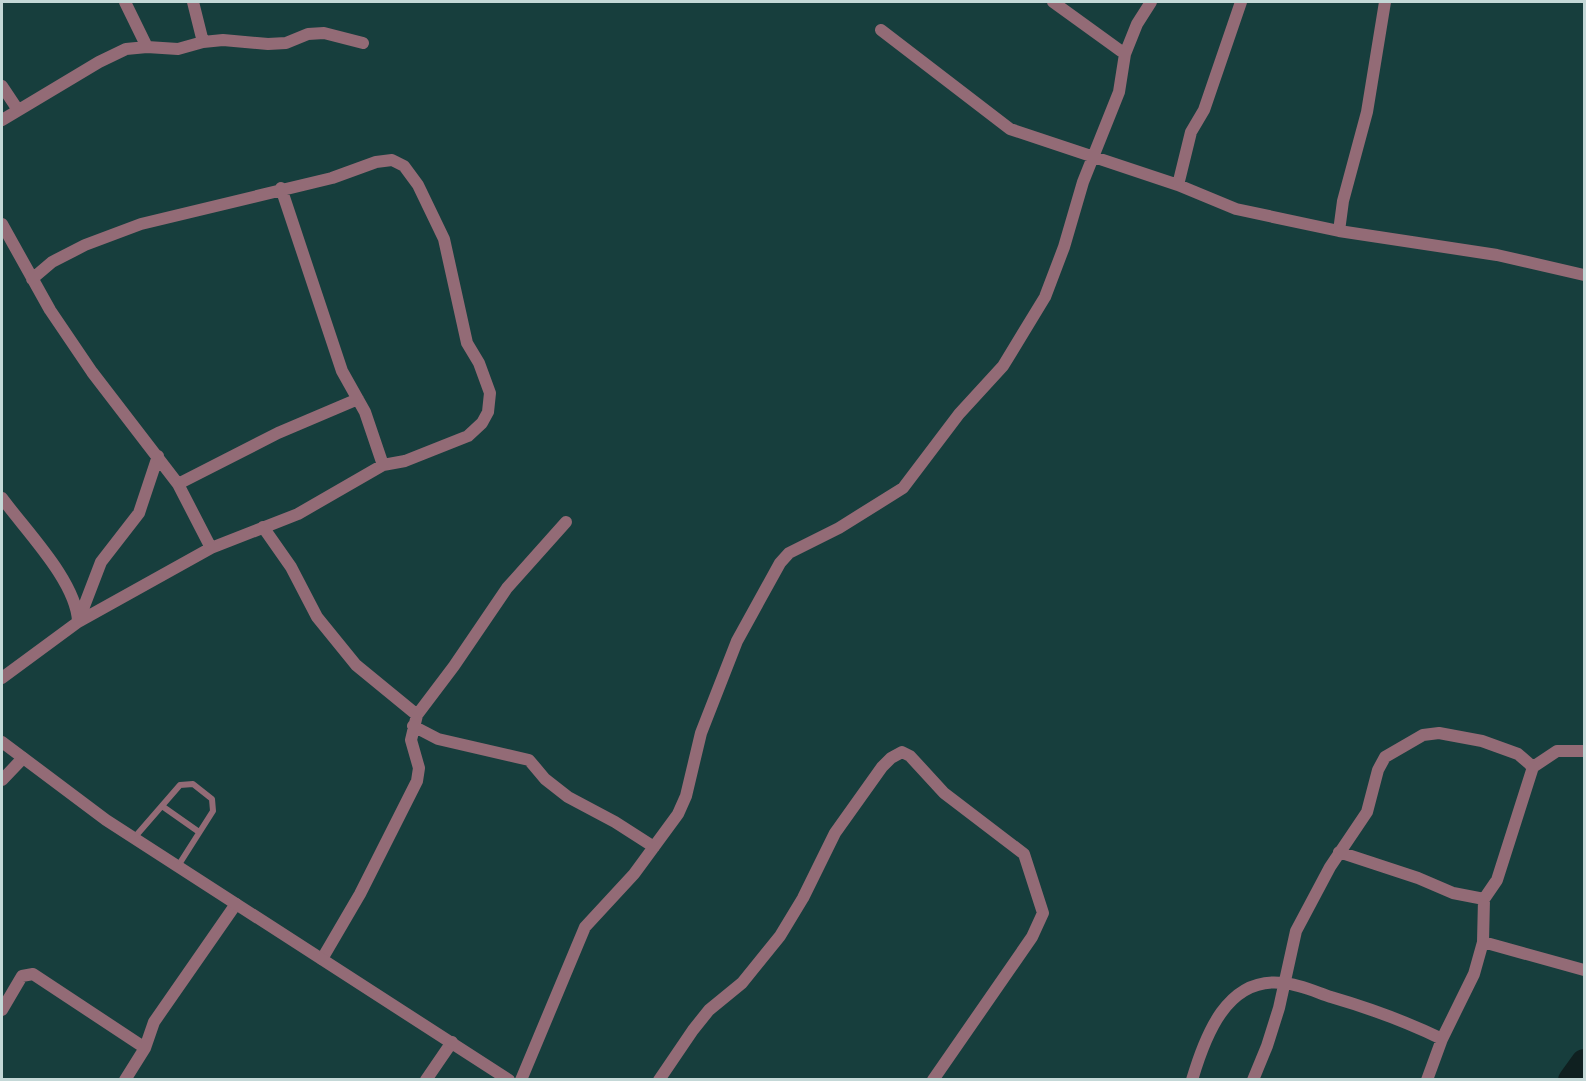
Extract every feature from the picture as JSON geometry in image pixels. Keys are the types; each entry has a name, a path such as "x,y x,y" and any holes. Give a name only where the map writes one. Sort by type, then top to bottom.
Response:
{"street":[{"path":"125,2 147,47"},
{"path":"193,2 202,42"},
{"path":"1053,2 1125,54"},
{"path":"521,1080 585,927 634,874 678,814 686,796 701,733 737,641 780,563 789,553 839,528 903,488 959,414 1003,366 1045,297 1119,92 1125,54 1137,24 1151,2"},
{"path":"1178,185 1189,138 1204,110 1241,2"},
{"path":"1339,231 1343,201 1368,112 1385,2"},
{"path":"881,30 1010,129 1178,185 1236,209 1339,231 1497,255 1584,275"},
{"path":"2,120 117,52 147,47 178,50 202,42 223,40 268,44 286,43 308,34 324,33 363,43"},
{"path":"2,86 18,110"},
{"path":"2,678 78,622 211,548 298,514 382,465 405,461 468,436 482,423 488,412 490,393 479,363 467,343 444,239 418,185 404,166 392,160 376,162 332,178 281,188 141,224 96,240 52,262 32,279"},
{"path":"281,188 342,371 358,399 382,465"},
{"path":"2,224 32,279 92,372 178,484 211,548"},
{"path":"178,484 278,433 358,399"},
{"path":"78,622 101,562 139,513 158,456"},
{"path":"2,498 56,567 77,609 78,622"},
{"path":"322,959 360,894 417,781 419,768 411,740 415,720 502,595 566,522"},
{"path":"263,527 291,567 317,617 356,664 438,739 529,760 545,779 568,797 615,822 654,847"},
{"path":"1253,1080 1267,1046 1296,931 1339,852 1360,827 1384,757 1423,735 1454,734 1518,754 1533,767"},
{"path":"2,742 134,838 509,1080"},
{"path":"1427,1080 1442,1039 1474,974 1483,942 1484,898 1500,872 1533,767 1557,751 1584,751"},
{"path":"659,1080 693,1029 709,1010 742,983 780,936 803,898 835,833 882,767 891,758 902,753 910,756 944,793 1024,854 1043,913 1032,937 933,1080"},
{"path":"2,780 23,758"},
{"path":"1339,852 1418,878 1453,893 1484,898"},
{"path":"125,1080 145,1048 154,1022 236,904"},
{"path":"1483,942 1584,970"},
{"path":"2,1010 22,976 33,974 145,1048"},
{"path":"1192,1080 1201,1048 1223,1009 1239,994 1261,983 1284,983 1345,1001 1414,1026 1442,1039"},
{"path":"426,1080 452,1042"}],"lane":[{"path":"134,838 180,785 193,784 212,799 214,804 178,866"},
{"path":"162,806 199,832"}],"waterway":[{"path":"1571,1080 1584,1062"}]}
